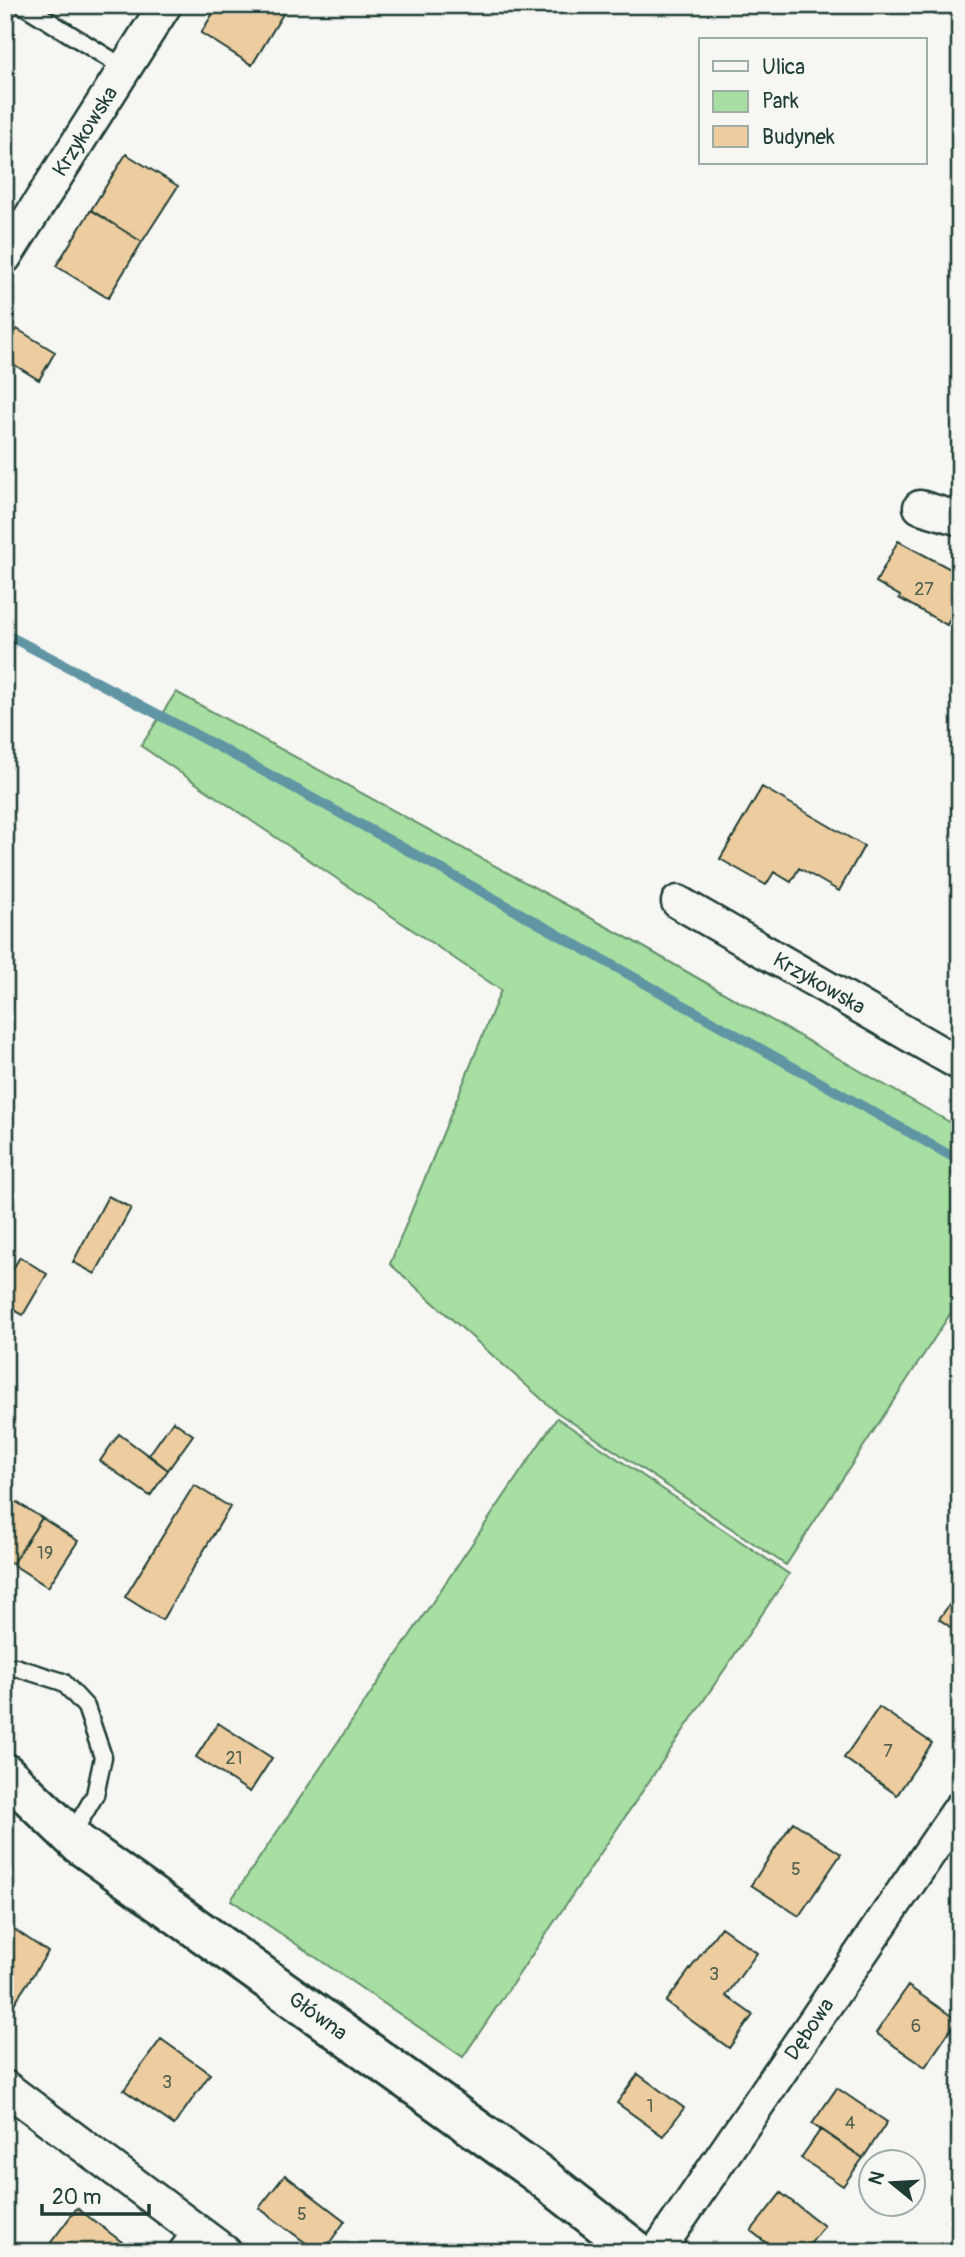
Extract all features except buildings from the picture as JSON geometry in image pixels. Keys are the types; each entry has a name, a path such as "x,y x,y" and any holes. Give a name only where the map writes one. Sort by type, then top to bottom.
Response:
{"street":[{"name":"Krzykowska","path":"5,257 165,5"},
{"path":"920,507 960,519"},
{"name":"Krzykowska","path":"678,902 960,1064"},
{"name":"Główna","path":"5,1773 79,1844 537,2173 638,2252"},
{"name":"Dębowa","path":"657,2252 960,1808"},
{"path":"5,2087 184,2240 225,2252"}],"lane":[{"path":"23,5 126,69"},
{"path":"5,1673 15,1667 63,1682 86,1707 103,1757 95,1796 71,1836"}],"green space":[{"path":"176,692 633,941 960,1128 960,1299 786,1565 555,1411 390,1264 501,990 141,746"},
{"path":"557,1418 789,1574 463,2057 231,1900"}],"waterway":[{"path":"5,634 366,827 960,1161"}]}
